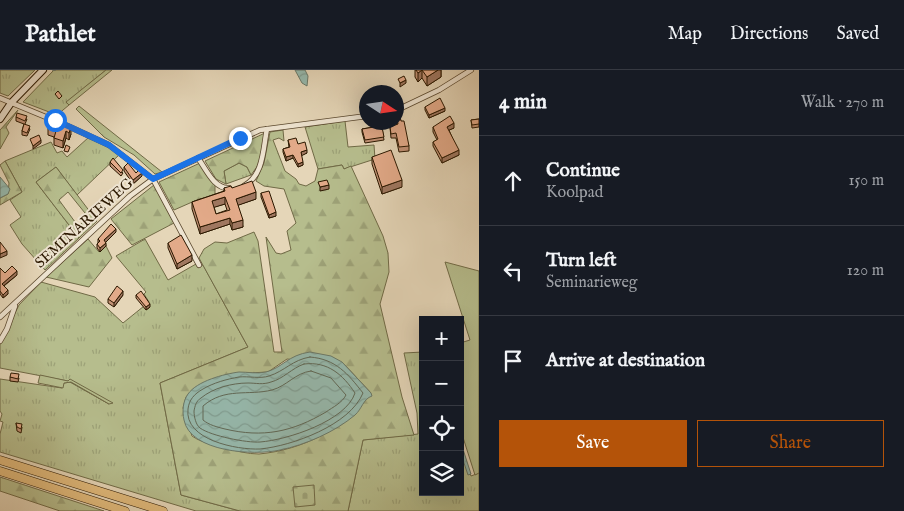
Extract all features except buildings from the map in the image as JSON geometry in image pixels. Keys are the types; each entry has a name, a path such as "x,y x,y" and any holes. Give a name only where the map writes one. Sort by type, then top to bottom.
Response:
{"highway":[{"path":"0,460 163,511"},
{"path":"0,471 125,511"}],"street":[{"path":"0,119 11,103 43,70"},
{"path":"404,106 439,90 471,70"},
{"path":"0,98 70,126 109,145 153,179 199,265"},
{"name":"SEMINARIEWEG","path":"0,317 130,196 153,179 267,129 359,117"},
{"path":"239,188 247,184 260,168 267,129"},
{"path":"198,158 219,186 232,188"},
{"path":"0,341 7,330 16,304"}],"green space":[{"path":"0,70 35,70 8,96 0,93"},
{"path":"54,70 106,70 67,102 69,105 57,115 23,102"},
{"path":"106,70 112,70 69,105 66,102"},
{"path":"79,106 162,172 155,174 134,155 104,137 76,109"},
{"path":"18,110 6,127 9,133 0,149 0,130"},
{"path":"345,121 348,147 374,145 375,159 344,169 342,165 318,169 305,127"},
{"path":"283,130 284,141 279,138 273,140 285,171 296,179 299,184 306,186 315,181 318,169 342,165 344,169 351,166 383,236 388,253 389,272 380,304 402,397 414,435 363,440 348,511 240,511 181,495 160,383 248,347 199,258 204,249 215,242 227,243 254,232 258,241 274,352 282,352 266,237 276,253 281,254 291,250 287,231 296,223 284,189 264,186 256,181 264,163 270,132","holes":["287,359 345,365 371,393 361,406 336,427 307,442 275,452 255,454 212,445 192,436 183,408 186,397 193,389 211,380 230,374 268,372"]},
{"path":"265,133 259,164 251,175 247,167 239,163 224,171 226,184 216,179 205,161"},
{"path":"89,137 120,154 77,195 56,167 36,182 79,238 45,270 22,244 10,225 21,217 10,200 22,192 5,161 51,142 57,153 62,151 67,157"},
{"path":"5,161 22,192 0,205 0,198 8,194 9,183 0,165"},
{"path":"200,163 215,185 215,196 199,199 174,210 159,182"},
{"path":"239,163 247,167 251,175 226,184 224,171"},
{"path":"56,167 97,221 79,238 36,182","holes":["68,192 89,218 78,226 59,200"]},
{"path":"154,185 174,223 132,245 111,219"},
{"path":"88,239 99,252 106,246 112,258 89,287 46,277"},
{"path":"145,239 168,280 196,264 198,267 203,265 248,347 160,383 181,495 240,511 196,511 0,452 0,434 3,422 0,421 2,414 0,411 0,379 62,388 64,383 70,382 0,368 0,343 19,305 41,282 95,297 123,323 149,302 144,294 146,292 116,256"},
{"path":"445,262 479,271 479,473 475,475 464,441 464,342 470,340 464,316 462,316"},
{"path":"419,352 419,496 464,496 464,456 471,476 479,473 479,511 348,511 363,440 418,434 417,413 404,353"},
{"path":"40,375 68,381 70,379 113,403 109,404 71,382 64,383 63,388 38,383"},
{"path":"0,477 104,511 60,511 0,491"},
{"path":"314,485 315,505 295,507 293,487"}],"water":[{"path":"295,70 305,70 308,76 307,86 302,83"},
{"path":"0,177 10,189 8,194 0,198"},
{"path":"310,352 331,356 342,362 371,393 372,396 367,399 357,413 338,427 299,445 269,452 240,452 224,449 198,439 189,431 183,417 184,403 188,394 198,385 219,376 233,373 266,372 277,368 296,356"},
{"path":"464,452 471,474 468,475 464,463"}],"route":[{"path":"55,120 109,145 153,179 240,138"}]}
